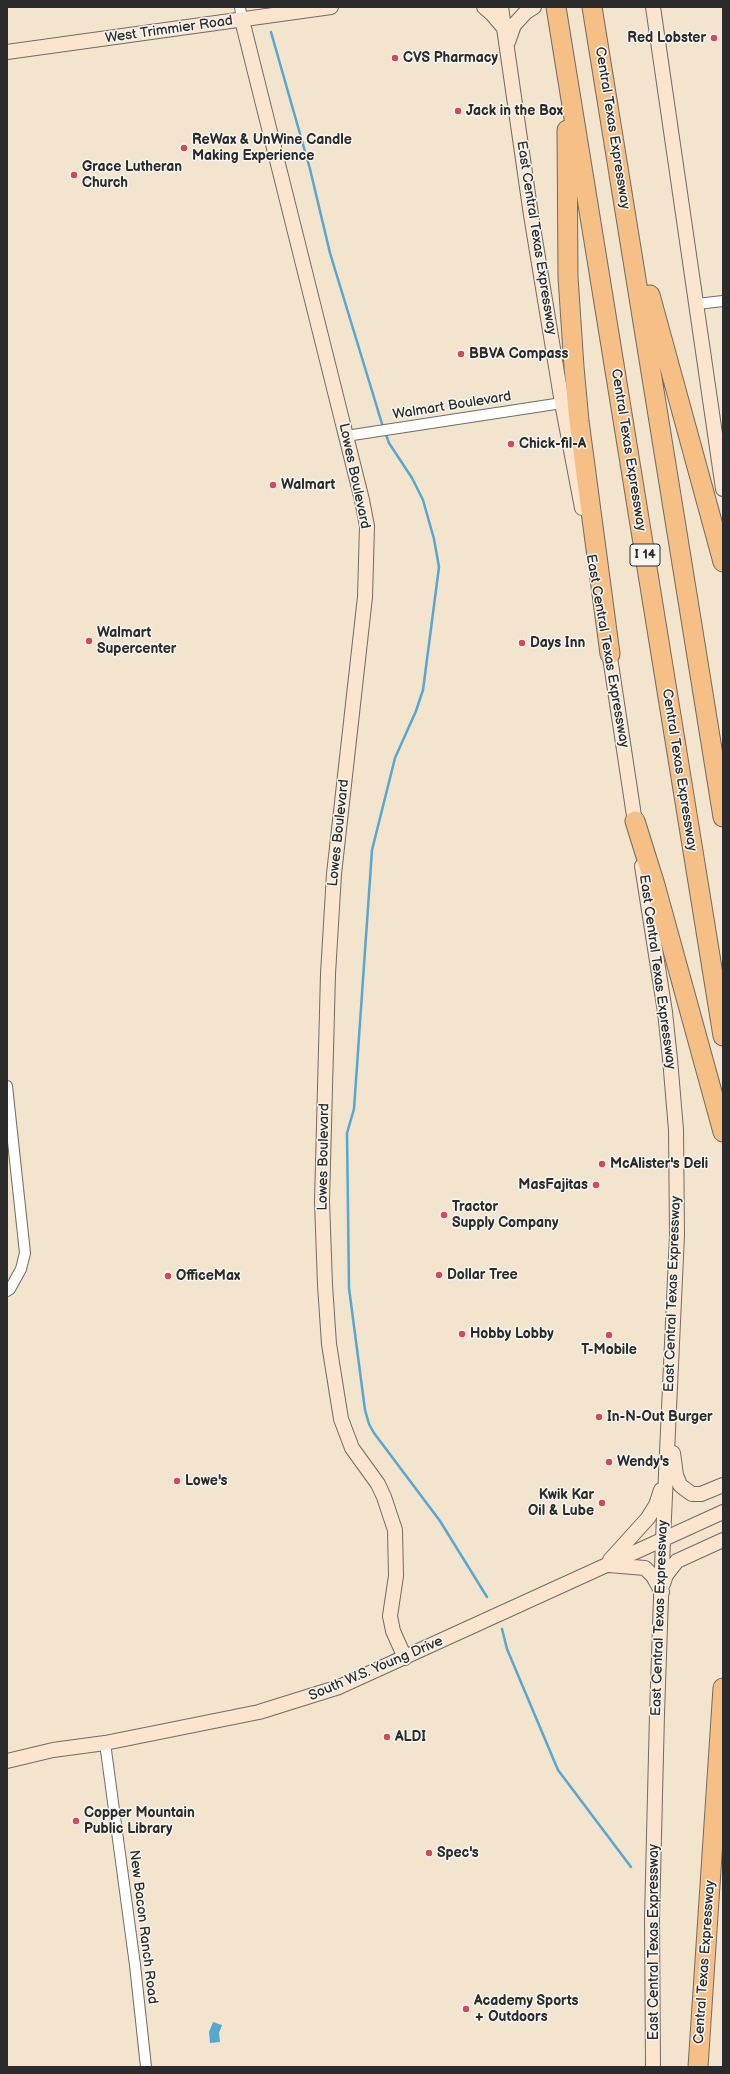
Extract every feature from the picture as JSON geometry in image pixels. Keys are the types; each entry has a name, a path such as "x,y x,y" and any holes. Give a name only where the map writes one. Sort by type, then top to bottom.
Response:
{"highway":[{"name":"Central Texas Expressway","path":"556,7 723,1036"},
{"name":"Central Texas Expressway","path":"592,7 723,817"},
{"path":"568,74 568,278 579,421 610,654"},
{"path":"627,220 636,235 661,337 723,562"},
{"path":"635,821 655,885 723,1132"},
{"name":"Central Texas Expressway","path":"698,2065 723,1688"}],"main road":[{"name":"West Trimmier Road","path":"7,52 241,13 332,7"},
{"path":"484,7 492,14 506,36 514,24 526,12 534,7"},
{"name":"East Central Texas Expressway","path":"501,7 519,135 562,403 610,654 665,1012 676,1130 677,1235 663,1539 652,1918 653,2067"},
{"path":"653,8 723,489"},
{"name":"Lowes Boulevard","path":"241,13 367,526 365,597 332,909 328,974 322,1202 328,1344 341,1419 352,1448 378,1484 395,1530 397,1552 396,1576 390,1616 393,1631 404,1658"},
{"path":"668,1424 676,1475 680,1486 692,1494 701,1494 723,1485"},
{"path":"606,1565 648,1518 656,1505 666,1476"},
{"name":"South W.S. Young Drive","path":"7,1761 53,1750 105,1742 287,1705 339,1687 723,1512"},
{"path":"662,1589 666,1575 677,1561 723,1540"},
{"path":"606,1565 645,1568 662,1589"}],"street":[{"path":"697,304 723,301"},
{"name":"Walmart Boulevard","path":"346,436 562,403"},
{"path":"7,1086 25,1253 21,1269 7,1291"},
{"name":"New Bacon Ranch Road","path":"105,1742 134,1957 146,2067"}],"water":[{"path":"213,2022 222,2025 219,2033 220,2042 210,2043 209,2032"}],"waterway":[{"path":"271,32 310,169 330,253 383,427"},
{"path":"385,432 389,443 412,478 423,500 434,539 439,567 423,690 416,711 395,758 372,850 354,1109 347,1133 349,1288 365,1410 369,1424 374,1433 440,1521 487,1597"},
{"path":"502,1629 507,1649 558,1770 631,1867"}],"place":[{"name":"Red Lobster","path":"714,38"},
{"name":"CVS Pharmacy","path":"395,58"},
{"name":"Jack in the Box","path":"458,111"},
{"name":"ReWax & UnWine Candle Making Experience","path":"184,148"},
{"name":"Grace Lutheran Church","path":"74,175"},
{"name":"BBVA Compass","path":"461,354"},
{"name":"Chick-fil-A","path":"511,444"},
{"name":"Walmart","path":"273,485"},
{"name":"Walmart Supercenter","path":"89,641"},
{"name":"Days Inn","path":"522,643"},
{"name":"McAlister's Deli","path":"602,1164"},
{"name":"MasFajitas","path":"596,1185"},
{"name":"Tractor Supply Company","path":"444,1215"},
{"name":"Dollar Tree","path":"439,1275"},
{"name":"OfficeMax","path":"168,1276"},
{"name":"Hobby Lobby","path":"462,1334"},
{"name":"T-Mobile","path":"609,1335"},
{"name":"In-N-Out Burger","path":"599,1417"},
{"name":"Wendy's","path":"609,1462"},
{"name":"Lowe's","path":"177,1481"},
{"name":"Kwik Kar Oil & Lube","path":"602,1503"},
{"name":"ALDI","path":"387,1737"},
{"name":"Copper Mountain Public Library","path":"76,1821"},
{"name":"Spec's","path":"429,1853"},
{"name":"Academy Sports + Outdoors","path":"466,2009"}]}
